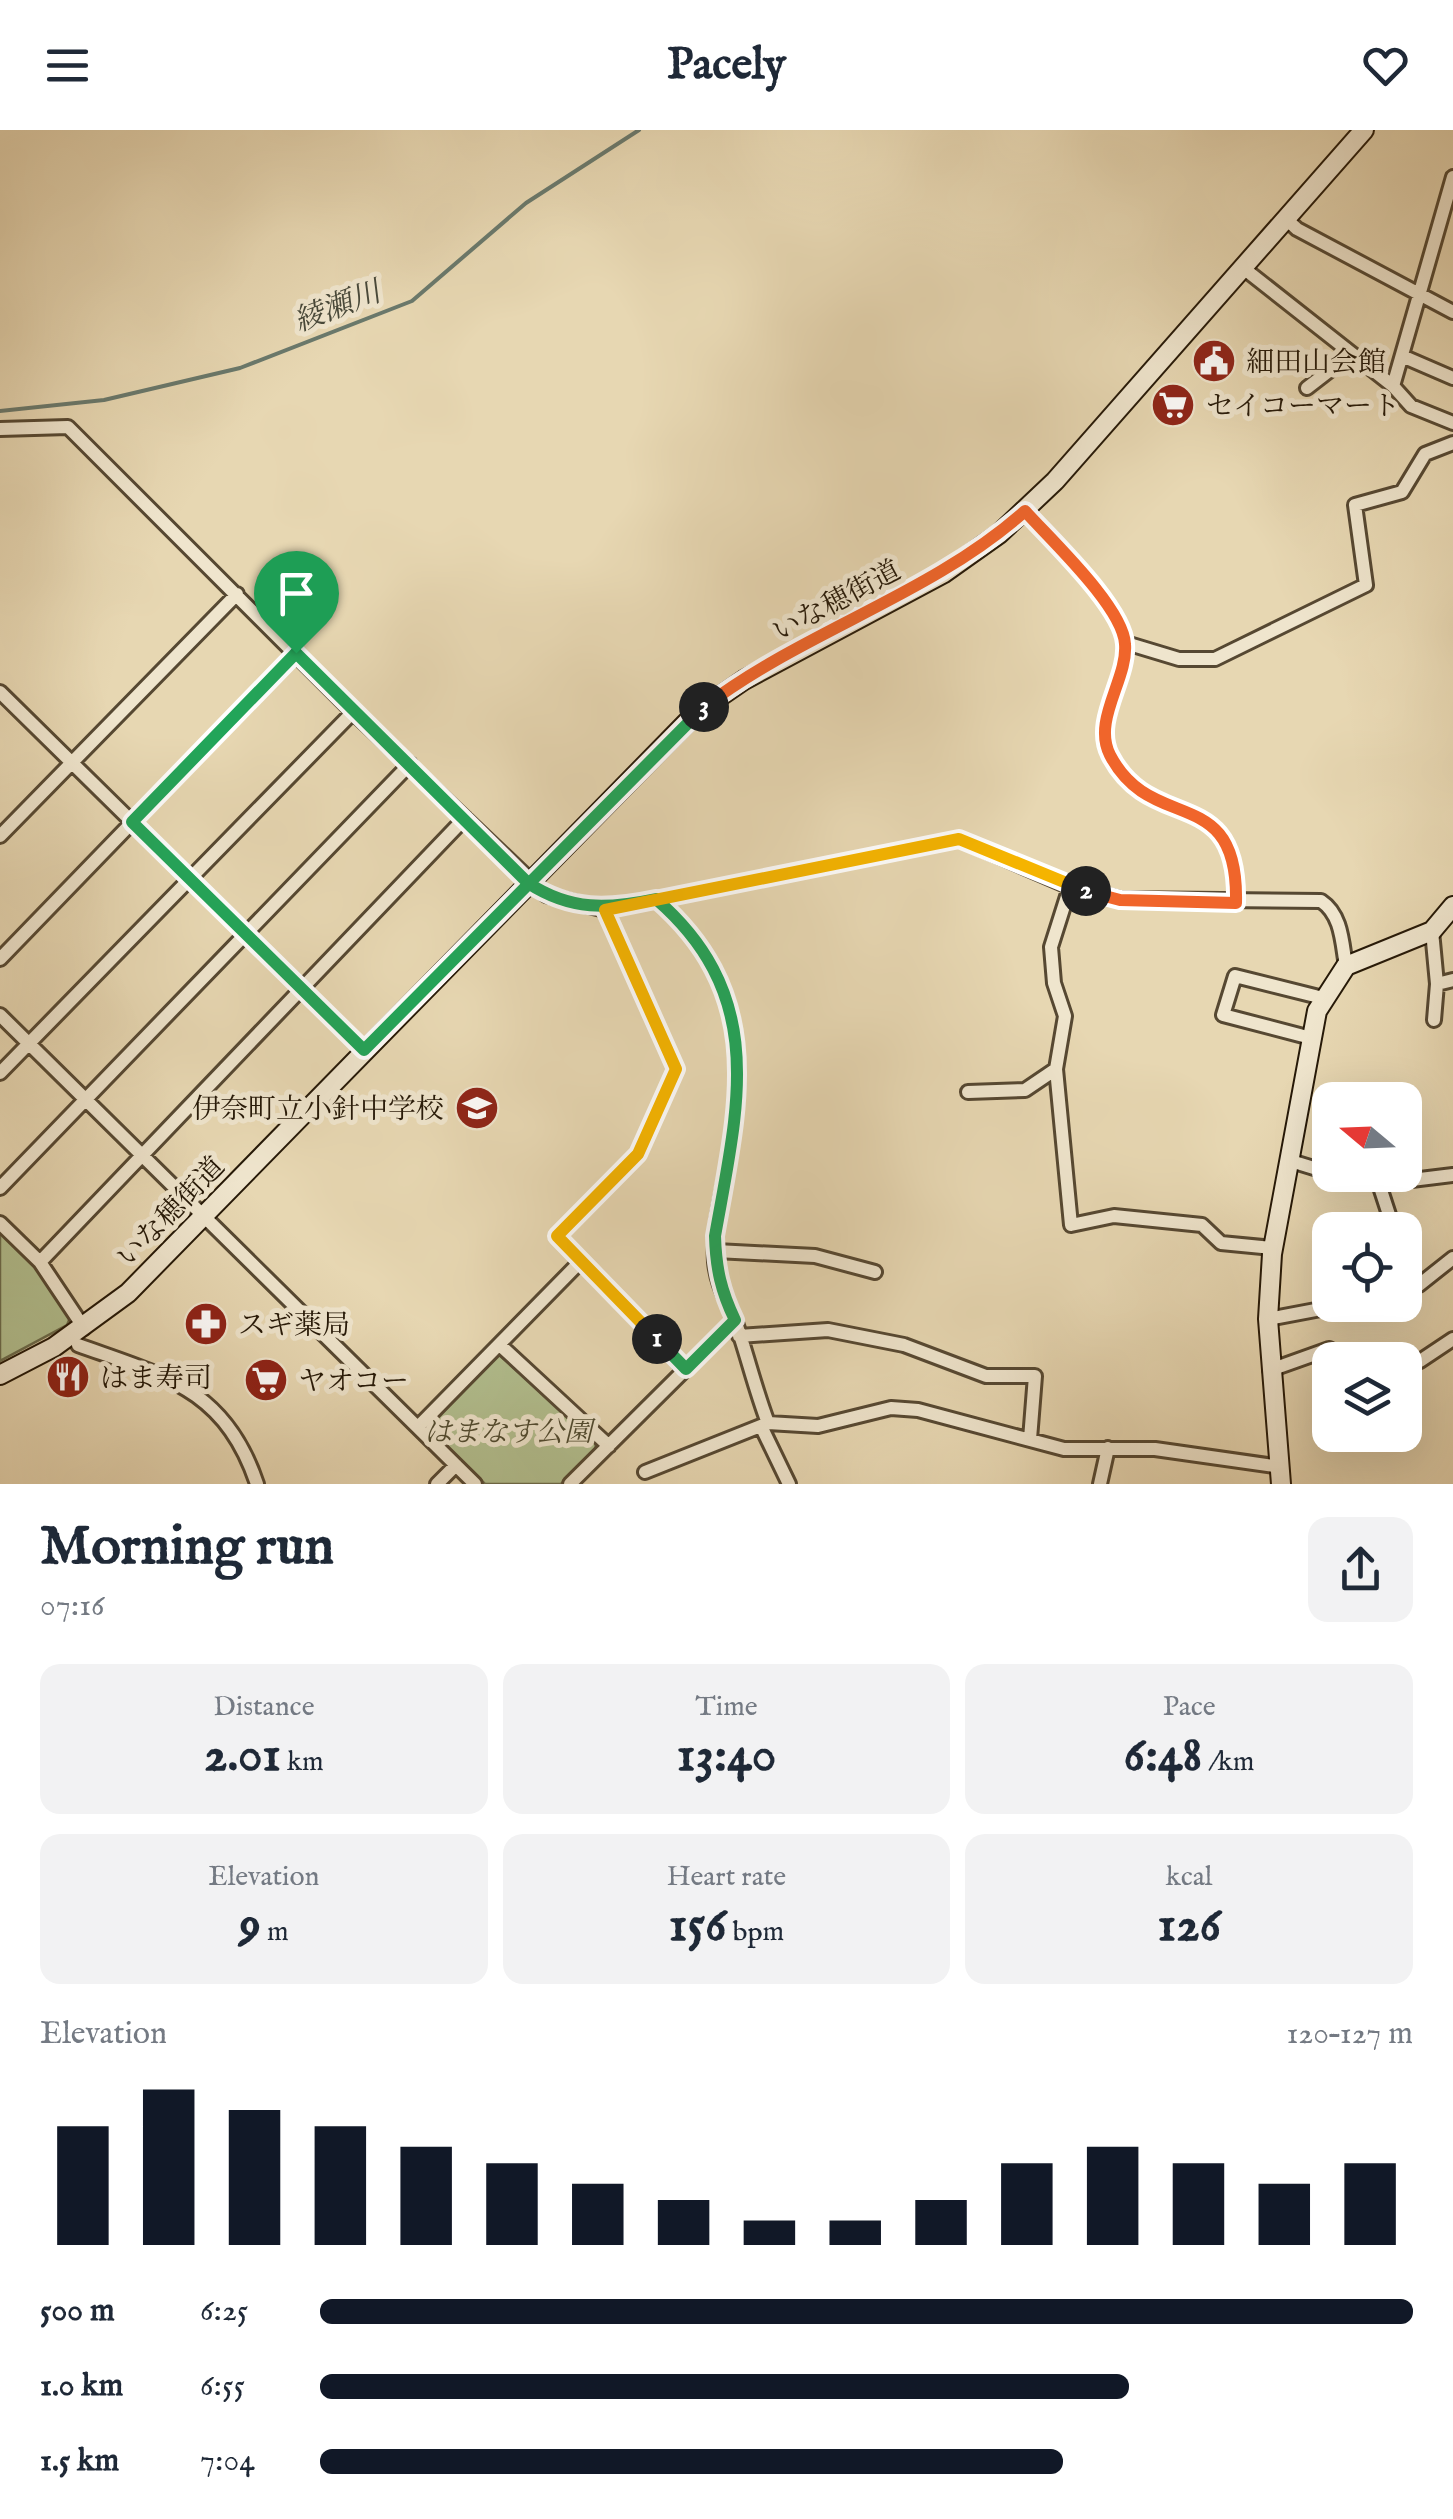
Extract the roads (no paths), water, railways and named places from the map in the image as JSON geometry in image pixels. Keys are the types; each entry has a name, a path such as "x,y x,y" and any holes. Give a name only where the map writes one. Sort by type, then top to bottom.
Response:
{"street":[{"name":"いな穂街道","path":"0,1375 81,1336 128,1293 663,744 722,693 944,573 1025,511 1364,130"},
{"path":"1393,386 1453,177"},
{"path":"1285,218 1297,229 1453,312"},
{"path":"1242,267 1393,386 1411,406 1453,423"},
{"path":"1306,388 1351,354"},
{"path":"1402,356 1453,378"},
{"path":"0,429 68,427 528,883 546,894 605,910 959,839 1070,887 1120,900 1321,902 1331,908 1338,922 1346,966"},
{"path":"1126,643 1179,660 1216,659 1366,585 1356,505 1402,492 1425,454 1453,443"},
{"path":"1025,511 1108,606 1126,643 1105,731 1108,752 1134,790 1214,825 1230,845 1237,867 1236,903"},
{"path":"0,836 237,594"},
{"path":"0,959 296,653"},
{"path":"0,692 364,1050"},
{"path":"0,1073 353,712"},
{"path":"0,1188 410,764"},
{"path":"40,1262 305,990 465,818"},
{"path":"1070,887 1051,946 1054,984 1065,1016 1056,1069 1071,1225 1114,1216 1202,1226 1222,1242 1273,1248"},
{"path":"656,899 693,934 724,986 740,1050 739,1103 716,1251 719,1287 735,1320 764,1424 789,1484"},
{"path":"646,1472 764,1424 818,1426 890,1408 918,1410 1064,1448 1155,1450 1281,1476 1268,1319 1273,1248 1311,1038 1322,998 1346,966 1432,931 1453,906"},
{"path":"605,910 676,1069 638,1154 557,1236 579,1263 686,1369"},
{"path":"1432,931 1437,984 1434,1020"},
{"path":"1311,1038 1224,1014 1235,976 1322,998"},
{"path":"1437,984 1453,980"},
{"path":"0,1016 476,1484"},
{"path":"968,1092 1024,1090 1056,1069"},
{"path":"1291,1161 1312,1167"},
{"path":"1422,1179 1453,1175"},
{"path":"0,1223 40,1262 81,1336 194,1391 234,1432 257,1484"},
{"path":"716,1251 815,1256 875,1272"},
{"path":"1422,1284 1453,1258"},
{"path":"418,1427 579,1263"},
{"path":"1268,1319 1312,1311"},
{"path":"570,1484 735,1320"},
{"path":"739,1336 828,1330 904,1345 986,1376 1035,1376 1030,1439"},
{"path":"1422,1360 1453,1339"},
{"path":"501,1346 608,1446"},
{"path":"1270,1370 1312,1355"},
{"path":"1100,1484 1108,1448"},
{"path":"437,1484 456,1465"}],"waterway":[{"name":"綾瀬川","path":"0,411 104,400 240,368 412,301 526,203 639,130"}],"place":[{"name":"細田山会館","path":"1214,361"},
{"name":"セイコーマート","path":"1173,405"},
{"name":"伊奈町立小針中学校","path":"477,1108"},
{"name":"スギ薬局","path":"206,1324"},
{"name":"はま寿司","path":"68,1377"},
{"name":"ヤオコー","path":"266,1380"}],"park label":[{"name":"はまなす公園","path":"508,1431"}]}
